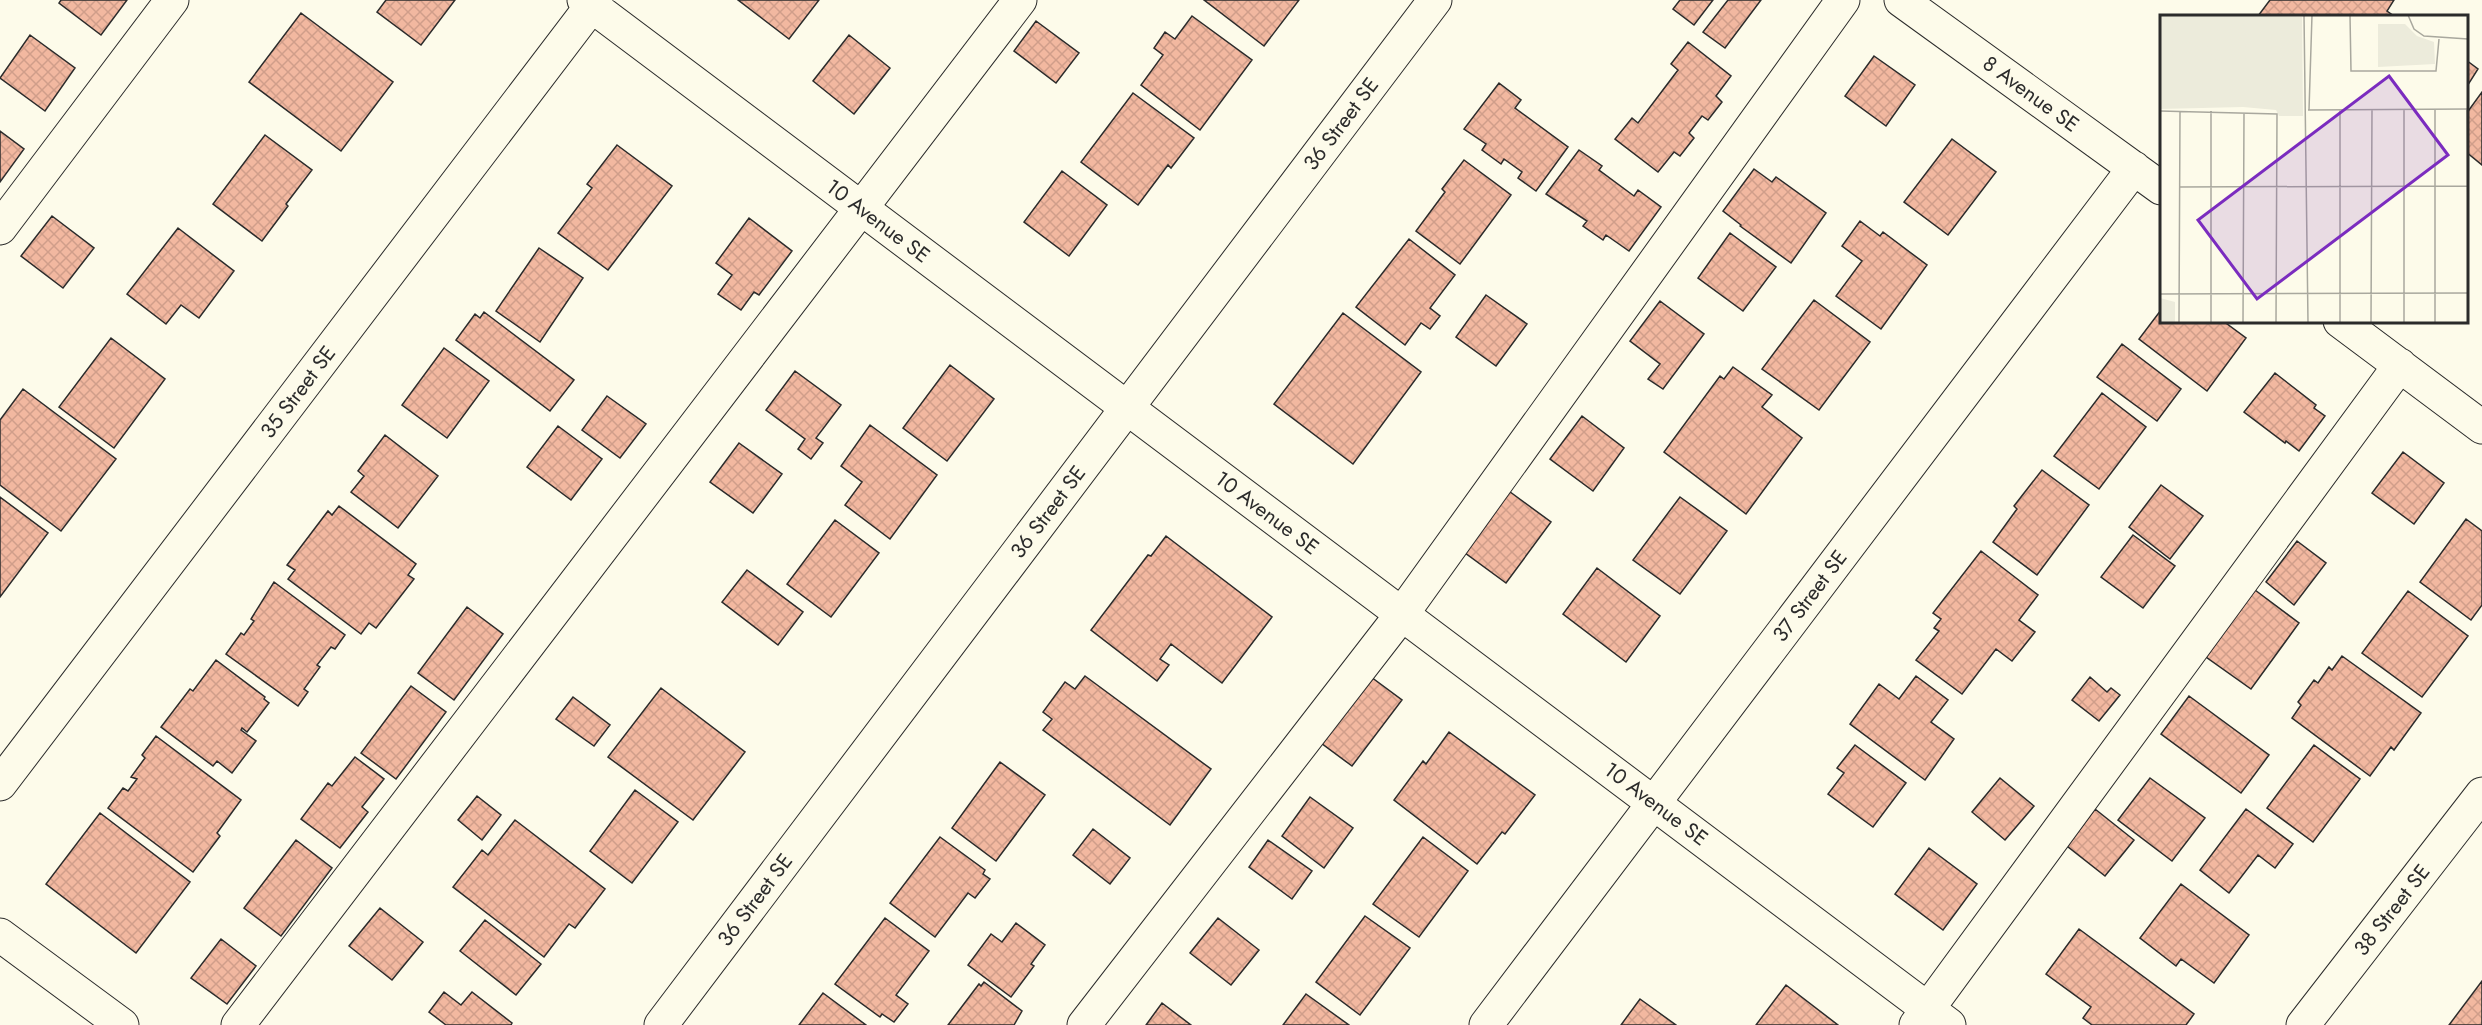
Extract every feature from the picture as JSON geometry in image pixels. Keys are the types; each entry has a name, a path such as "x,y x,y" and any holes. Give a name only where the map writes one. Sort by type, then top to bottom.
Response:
{"street":[{"path":"0,228 172,0"},
{"path":"238,1025 1020,0"},
{"name":"36 Street SE","path":"662,1025 1435,0"},
{"path":"1084,1025 1402,614 1843,0"},
{"name":"8 Avenue SE","path":"1901,0 2160,187"},
{"name":"10 Avenue SE","path":"591,2 861,209 1654,803 1931,1020"},
{"name":"35 Street SE","path":"0,784 591,2"},
{"name":"37 Street SE","path":"1486,1025 2134,168"},
{"path":"2341,322 2482,427"},
{"path":"1931,1020 2400,366"},
{"name":"38 Street SE","path":"2303,1025 2482,794"},
{"path":"0,935 122,1025"}],"building":[{"path":"61,0 127,0 101,35 59,3"},
{"path":"386,0 455,0 421,45 377,12"},
{"path":"738,0 819,0 789,39"},
{"path":"1204,0 1299,0 1264,46"},
{"path":"1680,0 1713,0 1694,25 1673,9"},
{"path":"1728,0 1761,0 1725,48 1703,32"},
{"path":"2270,0 2394,0 2387,11 2393,15 2259,15"},
{"path":"301,13 393,82 341,151 249,82"},
{"path":"1192,16 1252,60 1200,130 1141,85 1163,55 1154,48 1165,32 1175,39"},
{"path":"1036,21 1079,53 1056,83 1014,51"},
{"path":"30,35 75,68 45,111 0,78"},
{"path":"849,35 890,68 854,114 813,81"},
{"path":"1688,42 1731,76 1716,96 1722,102 1708,120 1702,116 1689,133 1694,138 1680,156 1674,152 1658,172 1615,139 1632,118 1638,123 1678,70 1671,64"},
{"path":"1874,56 1915,85 1886,126 1845,96"},
{"path":"2467,61 2478,69 2467,86"},
{"path":"1499,83 1521,100 1515,108 1568,147 1536,191 1518,178 1522,172 1504,159 1501,164 1482,150 1486,144 1464,129"},
{"path":"2482,92 2482,165 2467,153 2467,113"},
{"path":"1133,93 1194,138 1171,168 1168,165 1138,205 1081,162"},
{"path":"0,131 24,149 0,182"},
{"path":"265,135 312,170 262,241 213,204"},
{"path":"1952,139 1996,172 1948,235 1904,202"},
{"path":"617,145 672,186 608,270 558,233 592,188 587,184"},
{"path":"1579,150 1602,166 1599,170 1634,196 1638,190 1661,207 1629,251 1606,235 1603,240 1583,226 1587,221 1546,194"},
{"path":"1464,160 1511,195 1460,264 1416,231 1445,192 1442,189"},
{"path":"1754,169 1772,182 1776,177 1826,213 1791,263 1723,211"},
{"path":"1062,171 1107,205 1069,256 1024,222"},
{"path":"52,216 94,248 63,288 21,256"},
{"path":"749,218 792,251 759,295 754,292 741,310 718,294 732,275 716,263"},
{"path":"1860,221 1880,236 1883,232 1927,265 1881,329 1836,296 1862,261 1842,246"},
{"path":"178,228 234,271 199,318 181,305 166,324 127,294"},
{"path":"1730,233 1776,267 1743,311 1698,278"},
{"path":"1409,239 1455,275 1430,308 1440,316 1430,329 1421,323 1405,345 1356,307"},
{"path":"539,248 583,278 540,342 496,311"},
{"path":"1486,295 1527,324 1496,366 1456,337"},
{"path":"1814,300 1870,342 1819,410 1762,369"},
{"path":"1660,301 1704,334 1663,389 1648,379 1660,364 1630,341"},
{"path":"2160,311 2160,322 2224,322 2246,338 2207,391 2139,339"},
{"path":"484,312 574,380 550,411 456,340 475,314 480,318"},
{"path":"1343,313 1421,372 1353,464 1274,404"},
{"path":"111,338 165,379 114,448 59,407"},
{"path":"2122,344 2181,389 2157,421 2097,377"},
{"path":"444,348 489,381 447,438 402,405"},
{"path":"950,365 994,399 947,461 903,428"},
{"path":"1733,367 1772,395 1762,407 1802,438 1746,514 1664,452 1720,376 1724,379"},
{"path":"795,371 841,405 816,438 823,443 811,459 798,449 805,439 766,410"},
{"path":"2275,373 2316,405 2314,408 2325,416 2299,451 2244,412"},
{"path":"23,389 116,459 61,531 0,485 0,420"},
{"path":"2102,393 2146,427 2099,489 2054,456"},
{"path":"607,396 646,424 620,458 582,430"},
{"path":"1582,416 1624,448 1593,491 1550,459"},
{"path":"870,425 937,475 890,539 845,505 862,482 841,466"},
{"path":"558,426 602,459 571,500 527,467"},
{"path":"385,435 438,476 398,528 351,492 364,476 358,471"},
{"path":"739,443 782,474 753,513 710,482"},
{"path":"2403,452 2444,483 2414,524 2372,493"},
{"path":"2042,470 2089,505 2037,575 1993,542 2017,509 2014,506"},
{"path":"2161,485 2203,516 2170,559 2129,527"},
{"path":"1502,486 1551,522 1506,583 1457,547"},
{"path":"0,497 48,533 0,597"},
{"path":"1680,497 1727,531 1680,594 1633,560"},
{"path":"339,506 416,564 408,575 414,579 376,628 369,623 361,634 288,579 295,570 287,565 328,511 332,515"},
{"path":"2466,519 2482,531 2482,605 2471,620 2420,582"},
{"path":"835,520 879,553 831,617 787,584"},
{"path":"2133,535 2175,566 2143,608 2101,577"},
{"path":"1166,536 1272,617 1222,683 1171,644 1160,659 1169,665 1157,681 1091,630 1148,555 1151,556"},
{"path":"2297,541 2326,563 2294,605 2266,582"},
{"path":"1981,551 2038,595 2019,620 2035,632 2012,661 1996,649 1962,694 1916,660 1939,631 1934,628 1941,619 1933,613"},
{"path":"1597,568 1660,616 1626,662 1563,614"},
{"path":"747,570 803,612 778,645 722,602"},
{"path":"274,582 345,635 335,649 331,647 317,665 320,667 304,689 308,692 298,706 226,654 241,633 244,635 254,621 251,619"},
{"path":"2255,590 2299,623 2251,689 2206,657"},
{"path":"2408,591 2468,636 2422,697 2362,653"},
{"path":"467,607 503,634 454,700 418,673"},
{"path":"2342,656 2421,713 2394,750 2391,747 2370,776 2292,718 2301,705 2298,702 2314,680 2318,683 2329,667 2332,670"},
{"path":"216,660 265,697 264,699 269,703 247,732 242,728 241,730 256,741 232,773 217,761 213,766 161,727 190,689 193,691"},
{"path":"1367,674 1402,700 1352,766 1317,740"},
{"path":"1085,676 1211,769 1170,825 1043,730 1052,719 1043,712 1065,682 1075,689"},
{"path":"1916,676 1948,700 1931,722 1954,739 1925,780 1850,724 1879,684 1899,699"},
{"path":"2090,677 2107,692 2111,688 2120,695 2099,721 2072,700"},
{"path":"411,686 446,712 396,779 361,753"},
{"path":"661,688 745,752 693,820 608,757"},
{"path":"2189,696 2269,755 2241,793 2161,734"},
{"path":"573,697 610,725 594,746 556,719"},
{"path":"1449,732 1535,795 1505,834 1502,832 1477,864 1394,800 1423,761 1426,764"},
{"path":"156,736 241,800 217,833 220,836 193,872 108,808 123,788 128,791 137,779 131,777 145,758 142,755"},
{"path":"1855,745 1906,783 1873,827 1828,794 1844,773 1837,768"},
{"path":"2314,745 2360,779 2313,842 2267,808"},
{"path":"355,757 384,779 362,807 368,812 340,848 301,819 328,783 332,786"},
{"path":"1000,762 1045,795 996,861 952,828"},
{"path":"2000,778 2034,806 2005,840 1972,812"},
{"path":"2150,778 2205,818 2172,861 2118,820"},
{"path":"635,790 678,822 632,883 590,851"},
{"path":"477,796 501,815 482,840 458,820"},
{"path":"1310,797 1353,828 1324,868 1282,836"},
{"path":"2095,809 2134,840 2105,876 2067,846"},
{"path":"2246,809 2293,844 2275,868 2258,855 2229,893 2200,870"},
{"path":"100,813 190,882 136,953 46,884"},
{"path":"515,820 605,889 575,928 569,924 544,957 453,887 482,850 488,855"},
{"path":"1093,829 1130,858 1110,884 1073,855"},
{"path":"940,837 985,870 983,874 990,879 975,898 968,893 935,937 890,903"},
{"path":"1423,837 1468,871 1419,937 1373,904"},
{"path":"296,840 332,868 281,936 244,908"},
{"path":"1268,840 1312,871 1292,899 1249,867"},
{"path":"1929,848 1977,884 1943,930 1895,894"},
{"path":"2181,884 2249,935 2214,983 2181,959 2176,966 2140,938"},
{"path":"380,908 423,942 392,980 349,946"},
{"path":"1365,916 1410,948 1360,1015 1316,982"},
{"path":"885,918 929,951 896,995 908,1004 894,1022 882,1014 880,1017 835,984"},
{"path":"1218,918 1259,950 1231,985 1190,953"},
{"path":"485,920 541,964 516,995 460,951"},
{"path":"1016,923 1045,945 1031,964 1034,966 1011,997 968,965 991,934 1002,942"},
{"path":"2079,929 2194,1014 2186,1025 2092,1025 2083,1018 2091,1007 2046,974"},
{"path":"221,939 256,966 227,1004 191,978"},
{"path":"2482,981 2482,1025 2449,1025"},
{"path":"984,982 1022,1011 1014,1025 948,1025 979,984 981,986"},
{"path":"1786,985 1838,1025 1756,1025"},
{"path":"444,992 461,1005 472,992 512,1023 511,1025 446,1025 429,1012"},
{"path":"823,993 866,1025 799,1025"},
{"path":"1306,994 1349,1025 1283,1025"},
{"path":"1640,999 1676,1025 1621,1025"},
{"path":"1162,1003 1191,1025 1146,1025"}]}
